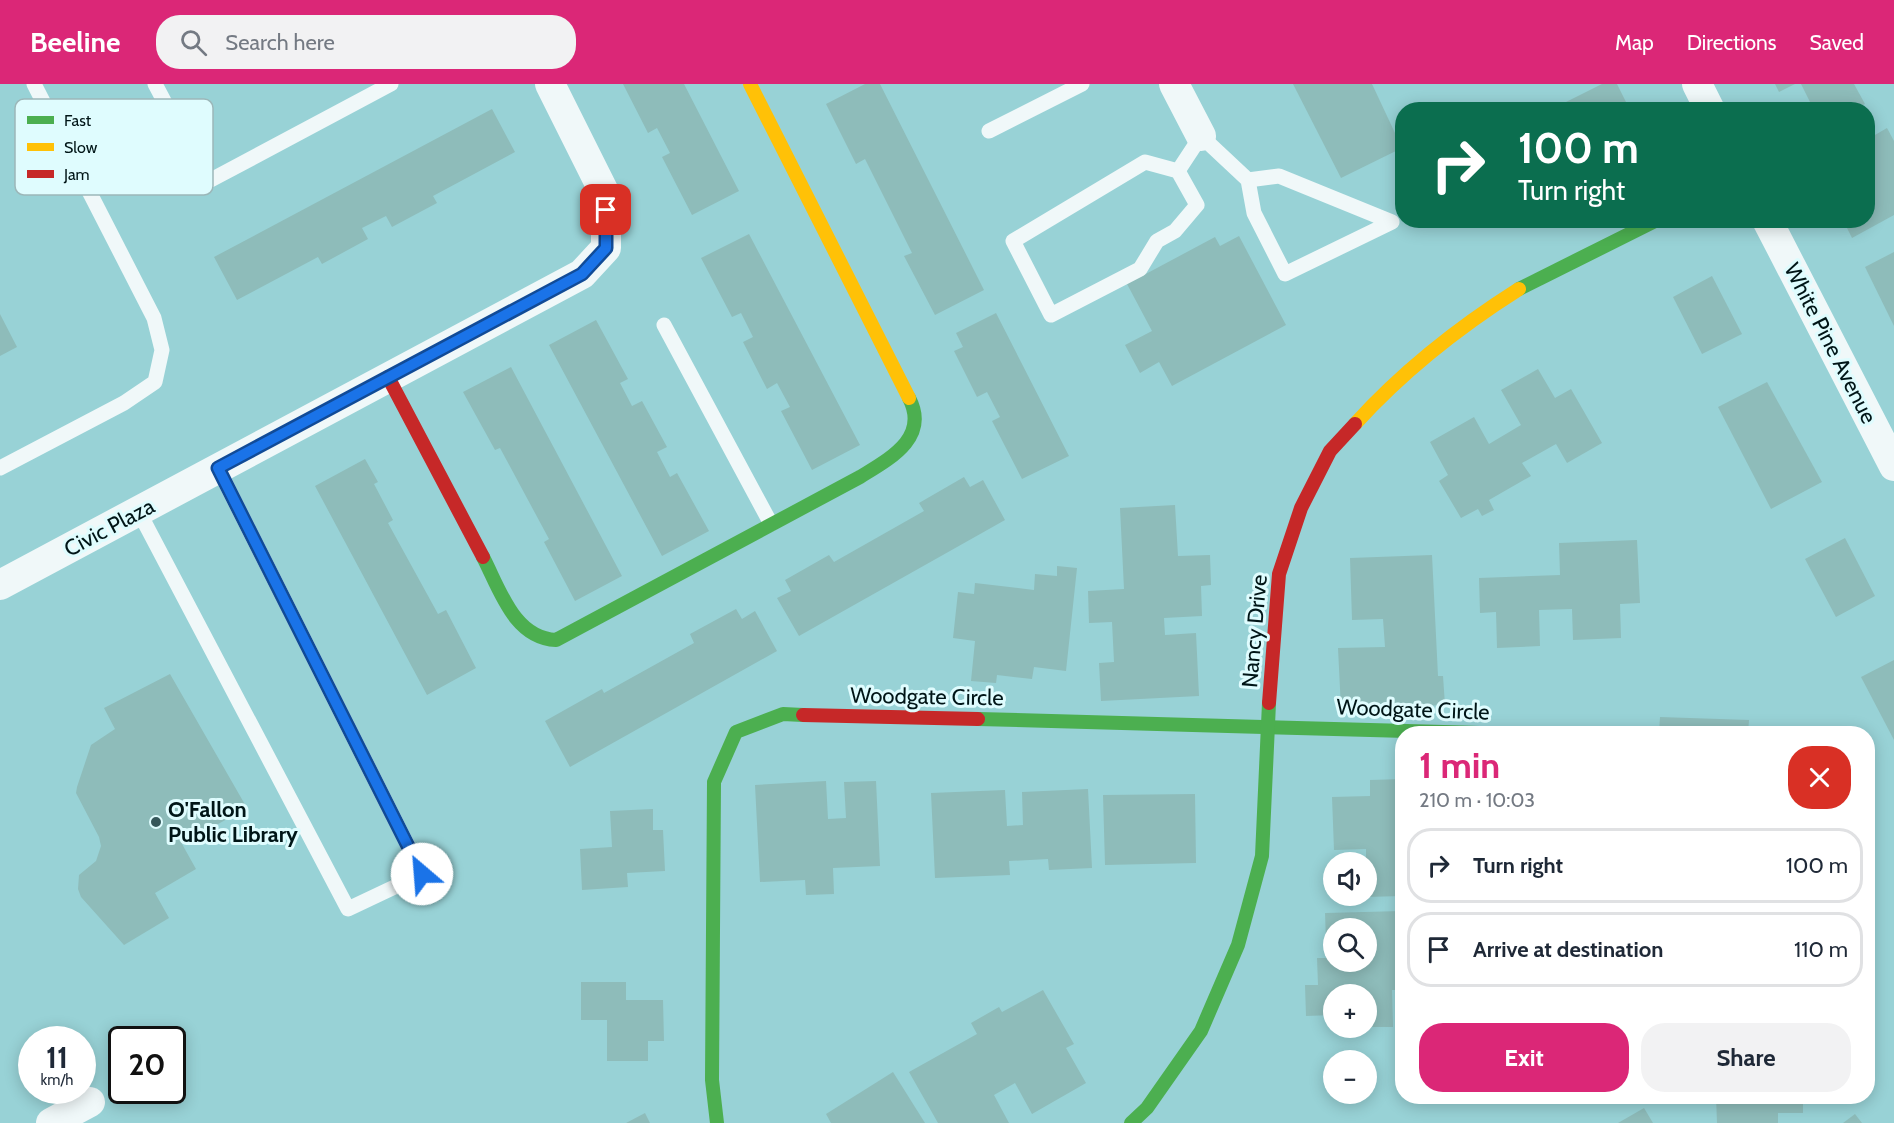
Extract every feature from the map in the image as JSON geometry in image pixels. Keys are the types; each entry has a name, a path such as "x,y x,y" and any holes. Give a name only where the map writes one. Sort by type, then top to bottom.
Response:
{"street":[{"name":"Civic Plaza","path":"0,585 582,274 606,248 606,195 550,84"},
{"path":"388,377 514,616 523,629 541,640 556,640 860,477 896,454 912,435 915,409 750,84"},
{"path":"1174,84 1201,136"},
{"path":"1697,84 1706,102"},
{"name":"Nancy Drive","path":"1131,1123 1147,1108 1201,1030 1238,945 1262,856 1267,726 1279,574 1301,508 1330,450 1377,399 1429,353 1478,315 1534,279 1640,228"},
{"name":"White Pine Avenue","path":"1771,228 1894,466"},
{"name":"Woodgate Circle","path":"717,1123 712,1080 714,782 736,732 783,714 1395,730"},
{"path":"51,1123 86,1104"}],"lane":[{"path":"34,84 42,99"},
{"path":"155,84 163,99"},
{"path":"213,179 391,84"},
{"path":"989,131 1082,84"},
{"path":"1178,171 1201,136 1248,180 1254,213 1285,274 1392,222 1279,176 1248,180"},
{"path":"1145,162 1178,171 1197,205 1175,231 1157,241 1140,269 1052,315 1013,241 1145,162"},
{"path":"0,468 124,403 156,382 162,350 154,318 91,195"},
{"path":"664,325 771,524"},
{"path":"139,512 348,909 422,874 218,468"}],"building":[{"path":"623,84 684,84 739,191 692,215 662,157 670,153 657,128 648,133"},
{"path":"865,84 880,84 984,290 935,315 904,256 912,253 865,159 856,164 826,104"},
{"path":"1293,84 1372,84 1395,133 1395,151 1341,178"},
{"path":"1602,84 1617,84 1626,102 1566,102"},
{"path":"1775,84 1795,84 1779,92"},
{"path":"1801,84 1854,84 1864,102 1810,102"},
{"path":"492,109 515,152 433,196 437,203 392,227 386,216 362,228 368,239 322,264 318,257 237,300 214,257"},
{"path":"1887,128 1894,141 1894,215 1875,225 1875,135"},
{"path":"1847,228 1870,228 1852,238"},
{"path":"749,234 860,445 812,470 781,411 790,407 777,383 767,389 743,342 753,337 741,313 732,317 701,258"},
{"path":"1239,236 1286,325 1172,386 1159,362 1140,373 1125,345 1152,331 1127,284 1215,237 1220,246"},
{"path":"1894,252 1894,326 1865,267"},
{"path":"1712,276 1742,334 1702,354 1673,297"},
{"path":"996,313 1069,456 1022,479 992,421 1000,417 987,392 977,397 954,351 963,347 956,333"},
{"path":"0,314 17,347 0,356"},
{"path":"596,320 628,379 620,383 632,406 642,401 667,447 657,452 670,477 677,473 709,531 662,556 549,345"},
{"path":"511,367 622,576 575,601 544,542 549,539 500,448 495,450 463,392"},
{"path":"1538,369 1555,398 1571,389 1602,443 1567,463 1556,444 1522,463 1531,476 1489,500 1494,510 1482,516 1478,509 1461,518 1439,481 1448,475 1430,442 1474,417 1489,444 1521,425 1501,390"},
{"path":"1767,382 1822,482 1771,509 1718,407"},
{"path":"365,459 378,482 374,484 393,520 388,523 438,614 446,610 476,668 427,695 315,486"},
{"path":"964,477 970,487 983,480 1005,520 799,636 777,598 791,591 785,580 829,555 834,562 924,511 919,503"},
{"path":"1175,505 1178,556 1210,555 1211,585 1201,586 1202,616 1164,618 1165,635 1196,633 1199,696 1101,701 1099,663 1114,662 1112,622 1089,623 1088,591 1124,589 1120,508"},
{"path":"1845,538 1875,596 1836,617 1805,559"},
{"path":"1637,540 1640,603 1620,604 1621,638 1573,640 1572,609 1539,610 1540,646 1497,648 1496,612 1480,613 1479,578 1560,575 1559,543"},
{"path":"1432,555 1438,676 1443,676 1445,705 1341,709 1338,648 1385,647 1383,619 1352,620 1350,558"},
{"path":"1057,566 1077,568 1066,671 1034,667 1032,679 997,675 996,683 971,681 975,641 953,638 958,592 974,594 975,583 1034,590 1035,574 1057,576"},
{"path":"736,609 742,619 755,611 777,651 570,767 545,721 602,689 604,693 694,643 690,634"},
{"path":"1894,660 1894,740 1861,677"},
{"name":"O'Fallon Public Library","path":"170,674 247,808 182,844 196,869 155,893 169,918 124,945 81,897 78,889 79,875 96,861 101,846 99,837 76,793 77,787 91,745 115,729 104,708"},
{"path":"1660,717 1749,720 1749,726 1659,726"},
{"path":"1395,779 1395,896 1377,897 1377,852 1366,852 1366,849 1334,850 1332,797 1370,796 1370,780"},
{"path":"826,781 828,819 846,818 844,782 876,781 880,866 833,868 834,894 806,895 805,880 760,882 755,785"},
{"path":"1088,789 1092,868 1049,870 1048,859 1009,861 1010,875 935,878 931,793 1005,790 1007,826 1023,825 1022,792"},
{"path":"1195,794 1196,863 1105,865 1103,795"},
{"path":"653,809 653,830 663,830 665,871 627,873 628,887 582,890 580,849 612,847 610,811"},
{"path":"1395,911 1393,1027 1377,1027 1377,984 1323,984 1323,1015 1306,1016 1305,985 1318,985 1317,958 1323,958 1323,972 1377,972 1377,918 1325,918 1325,913"},
{"path":"581,982 626,982 626,1000 663,1000 664,1041 648,1041 648,1061 607,1061 607,1020 581,1020"},
{"path":"1043,990 1074,1044 1066,1048 1086,1083 1032,1114 1015,1083 994,1095 1009,1123 938,1123 909,1072 977,1034 971,1023 999,1007 1002,1012"},
{"path":"893,1072 925,1123 831,1123 826,1114"},
{"path":"1716,1104 1803,1104 1803,1113 1778,1113 1778,1123 1717,1123"},
{"path":"1644,1108 1653,1123 1618,1123"},
{"path":"645,1113 650,1123 626,1123"},
{"path":"1855,1114 1862,1123 1843,1123"}],"traffic: fast":[{"path":"1519,289 1641,228"},
{"path":"483,557 502,597 519,622 529,631 556,640 883,463 894,455 910,436 914,425 914,412 909,398"},
{"path":"1131,1123 1147,1108 1201,1031 1238,945 1262,856 1269,703"},
{"path":"717,1123 712,1080 714,782 736,732 783,714 803,715"},
{"path":"978,719 1395,731"}],"traffic: slow":[{"path":"750,84 909,398"},
{"path":"1355,424 1412,368 1475,319 1519,289"}],"traffic: jam":[{"path":"388,377 483,557"},
{"path":"1269,703 1279,574 1301,508 1330,451 1355,424"},
{"path":"803,715 978,719"}],"place":[{"name":"O'Fallon Public Library","path":"156,822"}],"route":[{"path":"422,874 218,468 582,274 606,248 608,224 606,210"}]}
